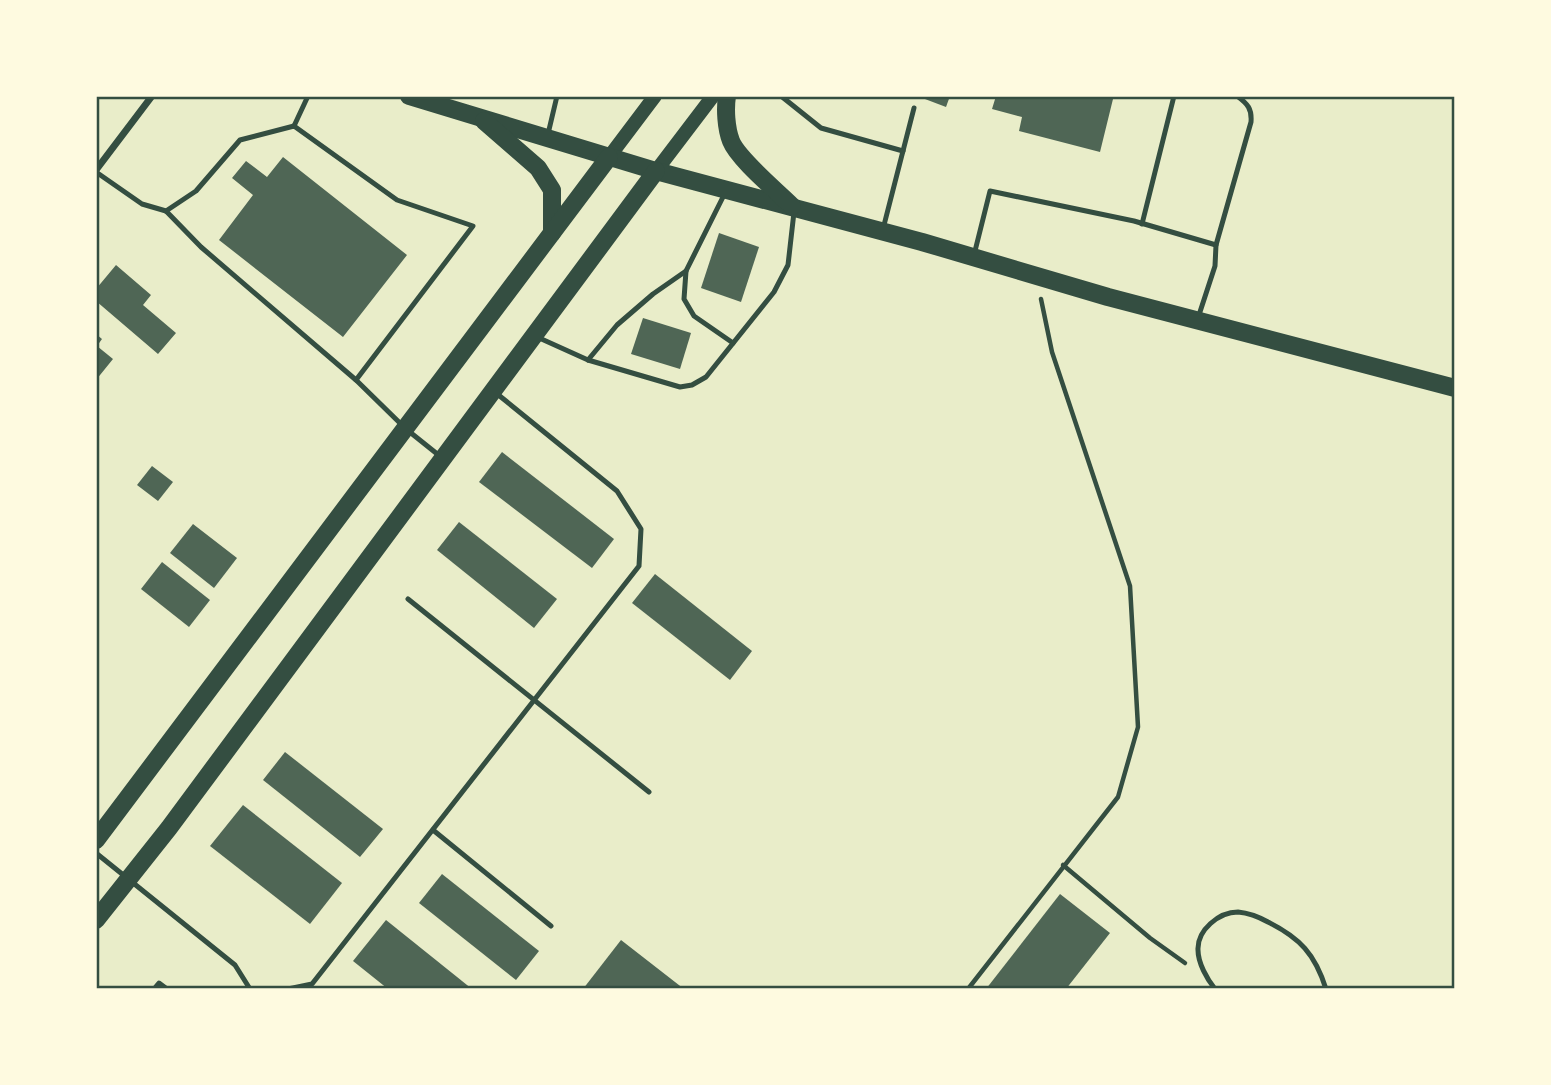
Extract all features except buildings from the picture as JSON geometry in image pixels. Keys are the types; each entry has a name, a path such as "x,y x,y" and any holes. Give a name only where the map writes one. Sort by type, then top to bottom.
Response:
{"main road":[{"path":"409,96 457,103 479,116 538,169 552,190 552,233"},
{"path":"96,840 655,96"},
{"path":"96,920 130,879 713,96"},
{"path":"727,96 725,106 731,142 749,164 795,209"},
{"path":"479,116 656,171 1197,321 1455,388"}],"street":[{"path":"96,171 152,96"}],"lane":[{"path":"294,126 308,96"},
{"path":"548,138 557,96"},
{"path":"780,96 821,128 903,151"},
{"path":"1142,224 1174,96"},
{"path":"1197,321 1251,122 1249,106 1237,96"},
{"path":"883,232 914,108"},
{"path":"166,211 196,191 240,140 294,126"},
{"path":"294,126 397,200 473,226 356,380"},
{"path":"96,171 142,204 166,211 201,247 356,380 405,429 444,458"},
{"path":"727,190 686,271 684,299 694,316 733,343"},
{"path":"973,257 990,191 1142,224 1216,245"},
{"path":"534,336 588,360 680,387 692,384 706,377 774,292 788,265 795,209"},
{"path":"588,360 617,325 653,294 686,271"},
{"path":"288,989 312,984 639,566 641,529 617,491 493,391"},
{"path":"408,599 649,792"},
{"path":"433,830 551,926"},
{"path":"96,853 235,965 250,989"},
{"path":"1215,989 1209,981 1198,948 1202,934 1211,923 1236,912 1255,915 1290,933 1308,951 1321,972 1326,989"},
{"path":"154,989 159,983 167,989"},
{"path":"312,984 318,989"}],"path":[{"path":"968,989 1118,797 1138,727 1130,586 1052,352 1037,276"},
{"path":"1063,865 1150,938 1209,981"}]}
